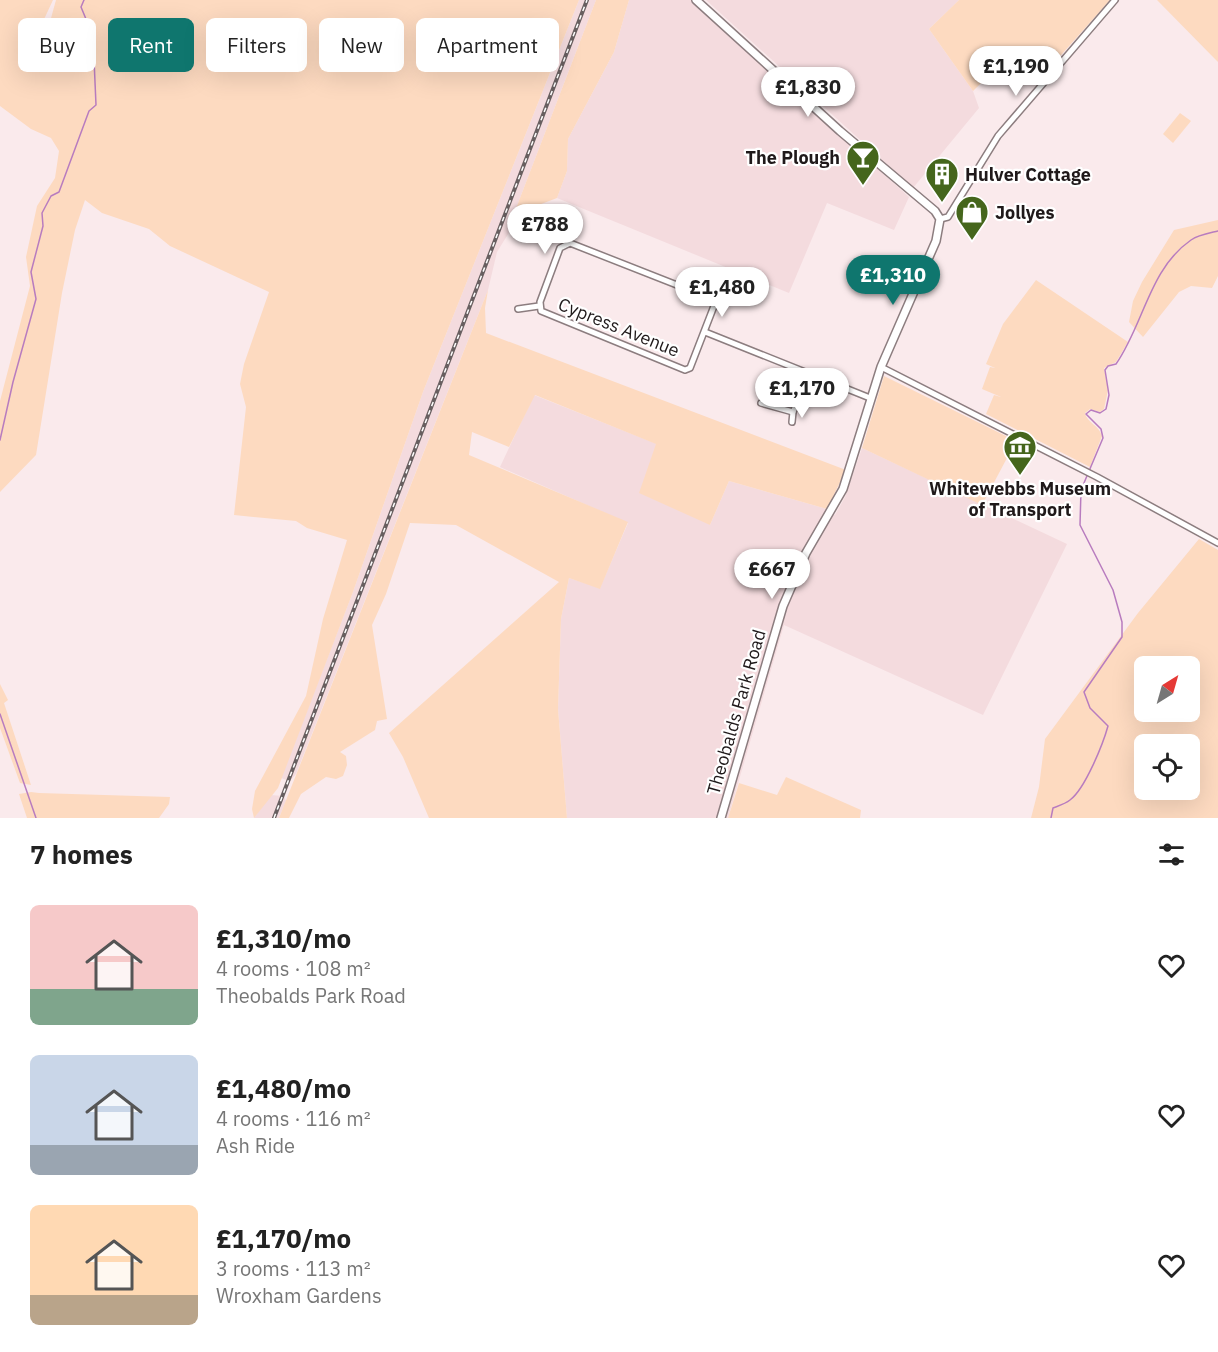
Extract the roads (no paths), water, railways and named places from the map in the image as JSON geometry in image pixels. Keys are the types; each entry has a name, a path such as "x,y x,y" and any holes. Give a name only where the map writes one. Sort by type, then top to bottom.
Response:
{"street":[{"path":"696,0 939,217 948,217 998,136 1115,0"},
{"name":"Theobalds Park Road","path":"721,818 779,616 806,553 843,489 881,367 936,241 939,217"},
{"path":"518,309 539,306 560,248 570,243 710,298 714,302 705,332 870,398"},
{"name":"Cypress Avenue","path":"539,306 541,311 685,370 690,368 705,332"},
{"path":"881,367 1097,477 1218,543"},
{"path":"792,422 793,412 810,375"},
{"path":"761,403 793,412"}],"waterway":[{"path":"0,440 36,299 31,272 43,226 42,213 51,196 59,192 89,111 96,105 93,36 81,7 84,0"},
{"path":"1051,818 1053,808 1070,800 1082,786 1102,744 1108,726 1090,708 1084,692 1122,637 1122,622 1113,590 1080,525 1081,490 1103,438 1101,429 1086,414 1091,410 1100,413 1106,409 1109,395 1105,370 1108,366 1116,364 1126,348 1156,281 1166,266 1191,240 1218,231"},
{"path":"0,714 36,818"}],"railway":[{"path":"274,818 587,0"}],"place":[{"name":"The Plough","path":"863,186"},
{"name":"Hulver Cottage","path":"942,203"},
{"name":"Jollyes","path":"972,241"},
{"name":"Whitewebbs Museum of Transport","path":"1020,476"}]}
